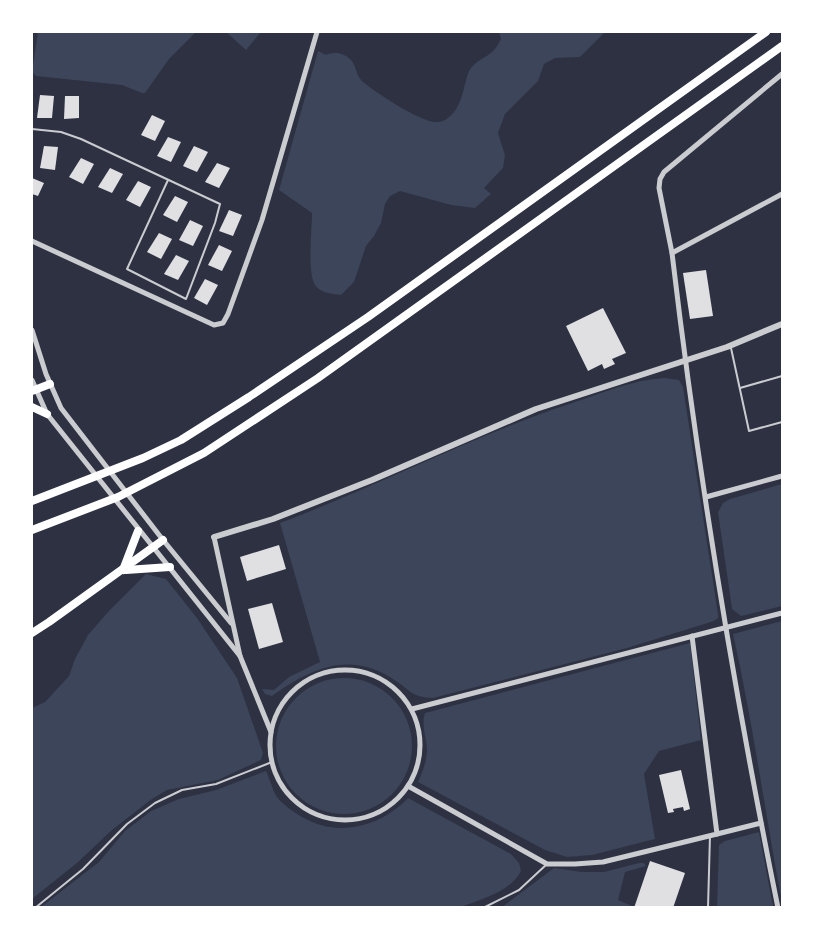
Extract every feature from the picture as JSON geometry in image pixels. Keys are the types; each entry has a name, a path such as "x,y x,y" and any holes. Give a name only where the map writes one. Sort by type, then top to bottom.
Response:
{"highway":[{"path":"32,501 143,458 181,440 249,397 368,317 766,32"},
{"path":"32,530 118,497 204,453 318,378 783,46"},
{"path":"33,391 50,384"},
{"path":"32,407 47,414"},
{"path":"122,570 138,531"},
{"path":"32,633 163,540"},
{"path":"122,570 170,567"}],"street":[{"path":"32,241 214,325 223,323 228,315 262,220 316,32"},
{"path":"778,908 726,628 685,360 672,253 659,188 664,172 783,75"},
{"path":"672,253 783,194"},
{"path":"271,732 240,656 214,537 284,515 536,409 731,345 783,324"},
{"path":"32,330 50,384 61,408 163,540 231,623"},
{"path":"32,380 33,391 47,414 138,531 170,567 240,656"},
{"path":"706,497 783,476"},
{"path":"412,709 783,613"},
{"path":"692,636 713,835"},
{"path":"334,670 357,671 380,678 398,692 412,709 420,736 418,762 408,786 394,803 375,814 354,820 332,819 311,812 293,800 280,782 272,762 271,732 278,710 292,691 311,678 334,670"},
{"path":"408,786 547,864 603,862 761,823"}],"lane":[{"path":"32,129 61,132 81,140 168,180 220,204 186,298 126,269 168,180"},
{"path":"731,345 749,431 783,422"},
{"path":"740,388 783,376"},
{"path":"35,908 83,869 127,824 156,803 182,790 216,784 272,762"},
{"path":"708,908 713,835"},
{"path":"483,908 519,890 547,864"}],"shaded area":[{"path":"38,32 196,32 169,59 145,93 142,93 122,85 36,76 32,72"},
{"path":"226,32 261,32 246,50"},
{"path":"499,32 605,32 580,57 555,58 544,64 538,81 505,114 498,133 505,155 503,168 484,188 491,194 475,208 451,205 400,191 390,196 385,204 381,223 366,246 354,282 341,295 320,290 315,285 311,271 312,213 279,190 318,51 326,55 335,53 346,56 353,62 361,80 376,91 420,117 439,122 454,112 462,96 469,71 495,48 501,39"},
{"path":"664,378 679,380 683,387 718,618 627,648 433,698 416,695 380,672 364,666 348,664 317,670 272,696 265,694 262,689 274,690 289,677 320,662 280,523 535,416 640,381"},
{"path":"782,484 782,606 741,616 732,609 718,512 723,503 730,499"},
{"path":"146,574 166,579 197,618 237,678 263,753 261,760 218,780 167,790 152,799 32,899 32,708 45,702 69,676 88,635"},
{"path":"782,621 782,902 733,634"},
{"path":"690,643 701,740 659,751 644,774 655,839 592,855 567,857 545,850 418,782 427,752 425,713"},
{"path":"344,678 370,683 392,698 407,720 412,746 407,772 392,794 370,809 344,814 318,809 296,794 281,772 276,746 281,720 296,698 318,683"},
{"path":"266,771 279,800 299,815 316,823 344,828 358,826 385,816 408,798 511,854 519,863 521,871 503,890 461,907 41,907 99,862 125,831 151,811 179,799 216,790"},
{"path":"759,832 773,907 717,907 719,845 725,841"},
{"path":"644,863 646,866 625,872 618,900 634,907 502,907 554,868 604,872"}],"building":[{"path":"40,95 54,96 52,118 37,118"},
{"path":"65,96 79,96 79,118 64,119"},
{"path":"152,115 165,121 155,141 141,135"},
{"path":"168,137 181,142 171,162 157,156"},
{"path":"44,146 58,147 55,170 40,168"},
{"path":"194,146 208,152 197,172 183,166"},
{"path":"81,158 94,164 83,184 69,177"},
{"path":"217,163 230,168 219,188 205,182"},
{"path":"110,168 123,174 112,193 98,187"},
{"path":"32,178 44,183 38,196 32,194"},
{"path":"138,181 151,187 140,207 126,200"},
{"path":"175,196 188,202 177,222 163,215"},
{"path":"229,210 242,215 233,236 219,231"},
{"path":"190,220 203,226 193,246 179,240"},
{"path":"159,233 172,239 161,259 147,252"},
{"path":"219,245 232,251 222,271 208,265"},
{"path":"176,255 189,261 178,280 164,274"},
{"path":"706,270 713,316 690,319 683,273"},
{"path":"205,279 218,285 207,305 194,298"},
{"path":"603,308 626,353 612,359 615,364 604,369 602,364 588,371 566,326"},
{"path":"279,545 286,569 247,581 240,557"},
{"path":"272,603 283,642 259,649 248,609"},
{"path":"681,770 690,809 684,811 683,807 673,809 674,812 668,813 659,775"},
{"path":"650,861 685,873 673,908 634,908"}]}
